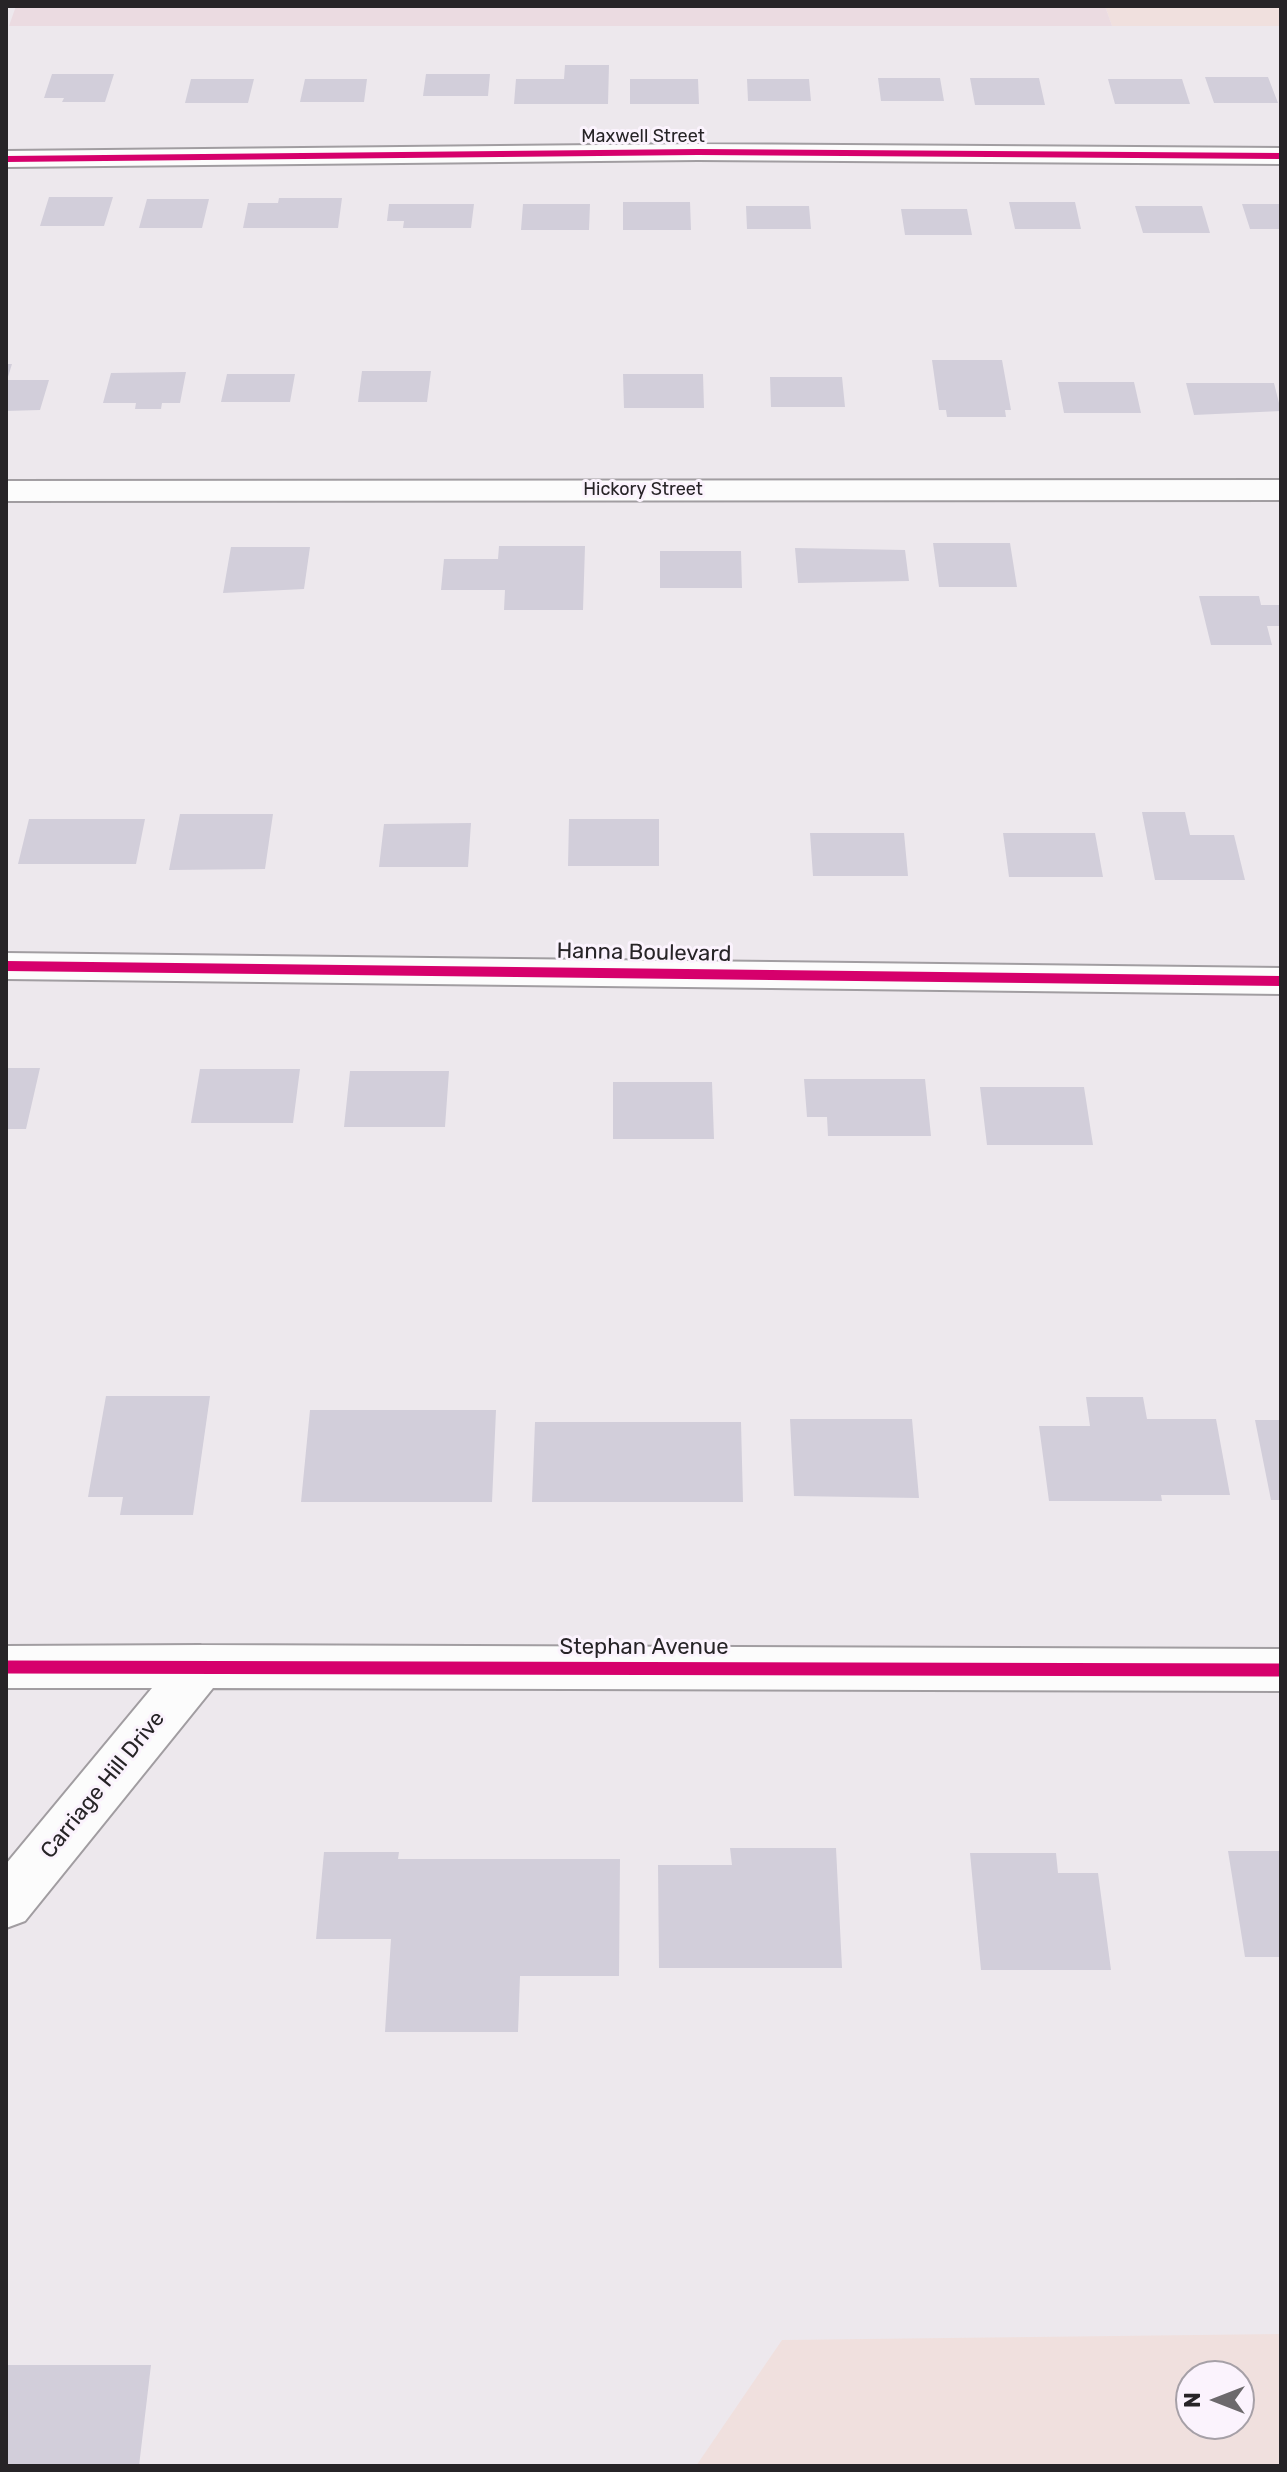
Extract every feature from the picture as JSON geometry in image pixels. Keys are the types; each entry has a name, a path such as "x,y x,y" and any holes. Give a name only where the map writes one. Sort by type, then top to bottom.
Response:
{"street":[{"name":"Maxwell Street","path":"6,159 698,152 1281,156"},
{"name":"Hickory Street","path":"6,491 1281,490"},
{"name":"Hanna Boulevard","path":"6,966 1281,981"},
{"name":"Carriage Hill Drive","path":"6,1904 201,1666"},
{"name":"Stephan Avenue","path":"6,1667 1281,1670"}],"shaded area":[{"path":"16,6 1105,6 1112,26 9,26"},
{"path":"1105,6 1281,6 1281,26 1112,26"},
{"path":"1281,2334 1281,2466 696,2466 782,2340"}],"building":[{"path":"565,65 609,65 608,104 514,104 516,79 564,79"},
{"path":"52,74 114,74 105,102 62,102 64,98 44,98"},
{"path":"426,74 490,74 488,96 423,96"},
{"path":"1205,77 1268,77 1278,103 1214,103"},
{"path":"878,78 940,78 944,101 881,101"},
{"path":"970,78 1039,78 1045,105 975,105"},
{"path":"191,79 254,79 248,103 185,103"},
{"path":"305,79 367,79 364,102 300,102"},
{"path":"630,79 698,79 699,104 630,104"},
{"path":"747,79 809,79 811,101 748,101"},
{"path":"1108,79 1182,79 1190,104 1115,104"},
{"path":"49,197 113,197 104,226 40,226"},
{"path":"279,198 342,198 338,228 243,228 248,203 278,203"},
{"path":"147,199 209,199 202,228 139,228"},
{"path":"623,202 690,202 691,230 623,230"},
{"path":"1009,202 1075,202 1081,229 1015,229"},
{"path":"389,204 474,204 471,228 403,228 404,221 387,221"},
{"path":"523,204 590,204 589,230 521,230"},
{"path":"1242,204 1281,204 1281,229 1250,229"},
{"path":"746,206 809,206 811,229 747,229"},
{"path":"1135,206 1202,206 1210,233 1143,233"},
{"path":"901,209 967,209 972,235 905,235"},
{"path":"932,360 1002,360 1011,410 1005,410 1006,417 947,417 946,410 939,410"},
{"path":"6,364 12,364 7,380 49,380 40,410 6,411"},
{"path":"362,371 431,371 427,402 358,402"},
{"path":"186,372 180,403 162,403 161,409 135,409 136,403 103,403 111,373"},
{"path":"227,374 295,374 290,402 221,402"},
{"path":"623,374 703,374 704,408 624,408"},
{"path":"770,377 842,377 845,407 771,407"},
{"path":"1058,382 1134,382 1141,413 1064,413"},
{"path":"1186,383 1274,383 1281,411 1194,415"},
{"path":"933,543 1010,543 1017,587 939,587"},
{"path":"499,546 585,546 583,610 504,610 505,590 441,590 444,559 498,559"},
{"path":"231,547 310,547 304,589 223,593"},
{"path":"795,548 905,550 909,581 798,583"},
{"path":"660,551 741,551 742,588 660,588"},
{"path":"1199,596 1259,596 1261,605 1281,605 1281,626 1267,626 1272,645 1211,645"},
{"path":"1142,812 1185,812 1190,835 1234,835 1245,880 1155,880"},
{"path":"180,814 273,814 265,869 169,870"},
{"path":"29,819 145,819 136,864 18,864"},
{"path":"569,819 659,819 659,866 568,866"},
{"path":"471,823 468,867 379,867 384,824"},
{"path":"810,833 904,833 908,876 813,876"},
{"path":"1003,833 1095,833 1103,877 1009,877"},
{"path":"6,1068 40,1068 26,1129 6,1129"},
{"path":"200,1069 300,1069 293,1123 191,1123"},
{"path":"350,1071 449,1071 445,1127 344,1127"},
{"path":"804,1079 925,1079 931,1136 828,1136 827,1117 807,1117"},
{"path":"613,1082 712,1082 714,1139 613,1139"},
{"path":"980,1087 1084,1087 1093,1145 987,1145"},
{"path":"106,1396 210,1396 193,1515 120,1515 123,1497 88,1497"},
{"path":"1086,1397 1143,1397 1147,1419 1216,1419 1230,1495 1161,1495 1162,1501 1049,1501 1039,1426 1090,1426"},
{"path":"310,1410 496,1410 492,1502 301,1502"},
{"path":"790,1419 912,1419 919,1498 794,1496"},
{"path":"1255,1420 1281,1420 1281,1500 1271,1500"},
{"path":"535,1422 741,1422 743,1502 532,1502"},
{"path":"730,1848 836,1848 842,1968 659,1968 658,1865 732,1865"},
{"path":"1228,1851 1281,1851 1281,1957 1245,1957"},
{"path":"324,1852 399,1852 398,1859 620,1859 619,1976 520,1976 518,2032 385,2032 391,1939 316,1939"},
{"path":"970,1853 1056,1853 1058,1873 1098,1873 1111,1970 981,1970"},
{"path":"6,2365 151,2365 139,2466 6,2466"}],"cycle path":[{"path":"6,159 698,152 1281,156"},
{"path":"6,966 1281,981"},
{"path":"6,1667 1281,1670"}]}
